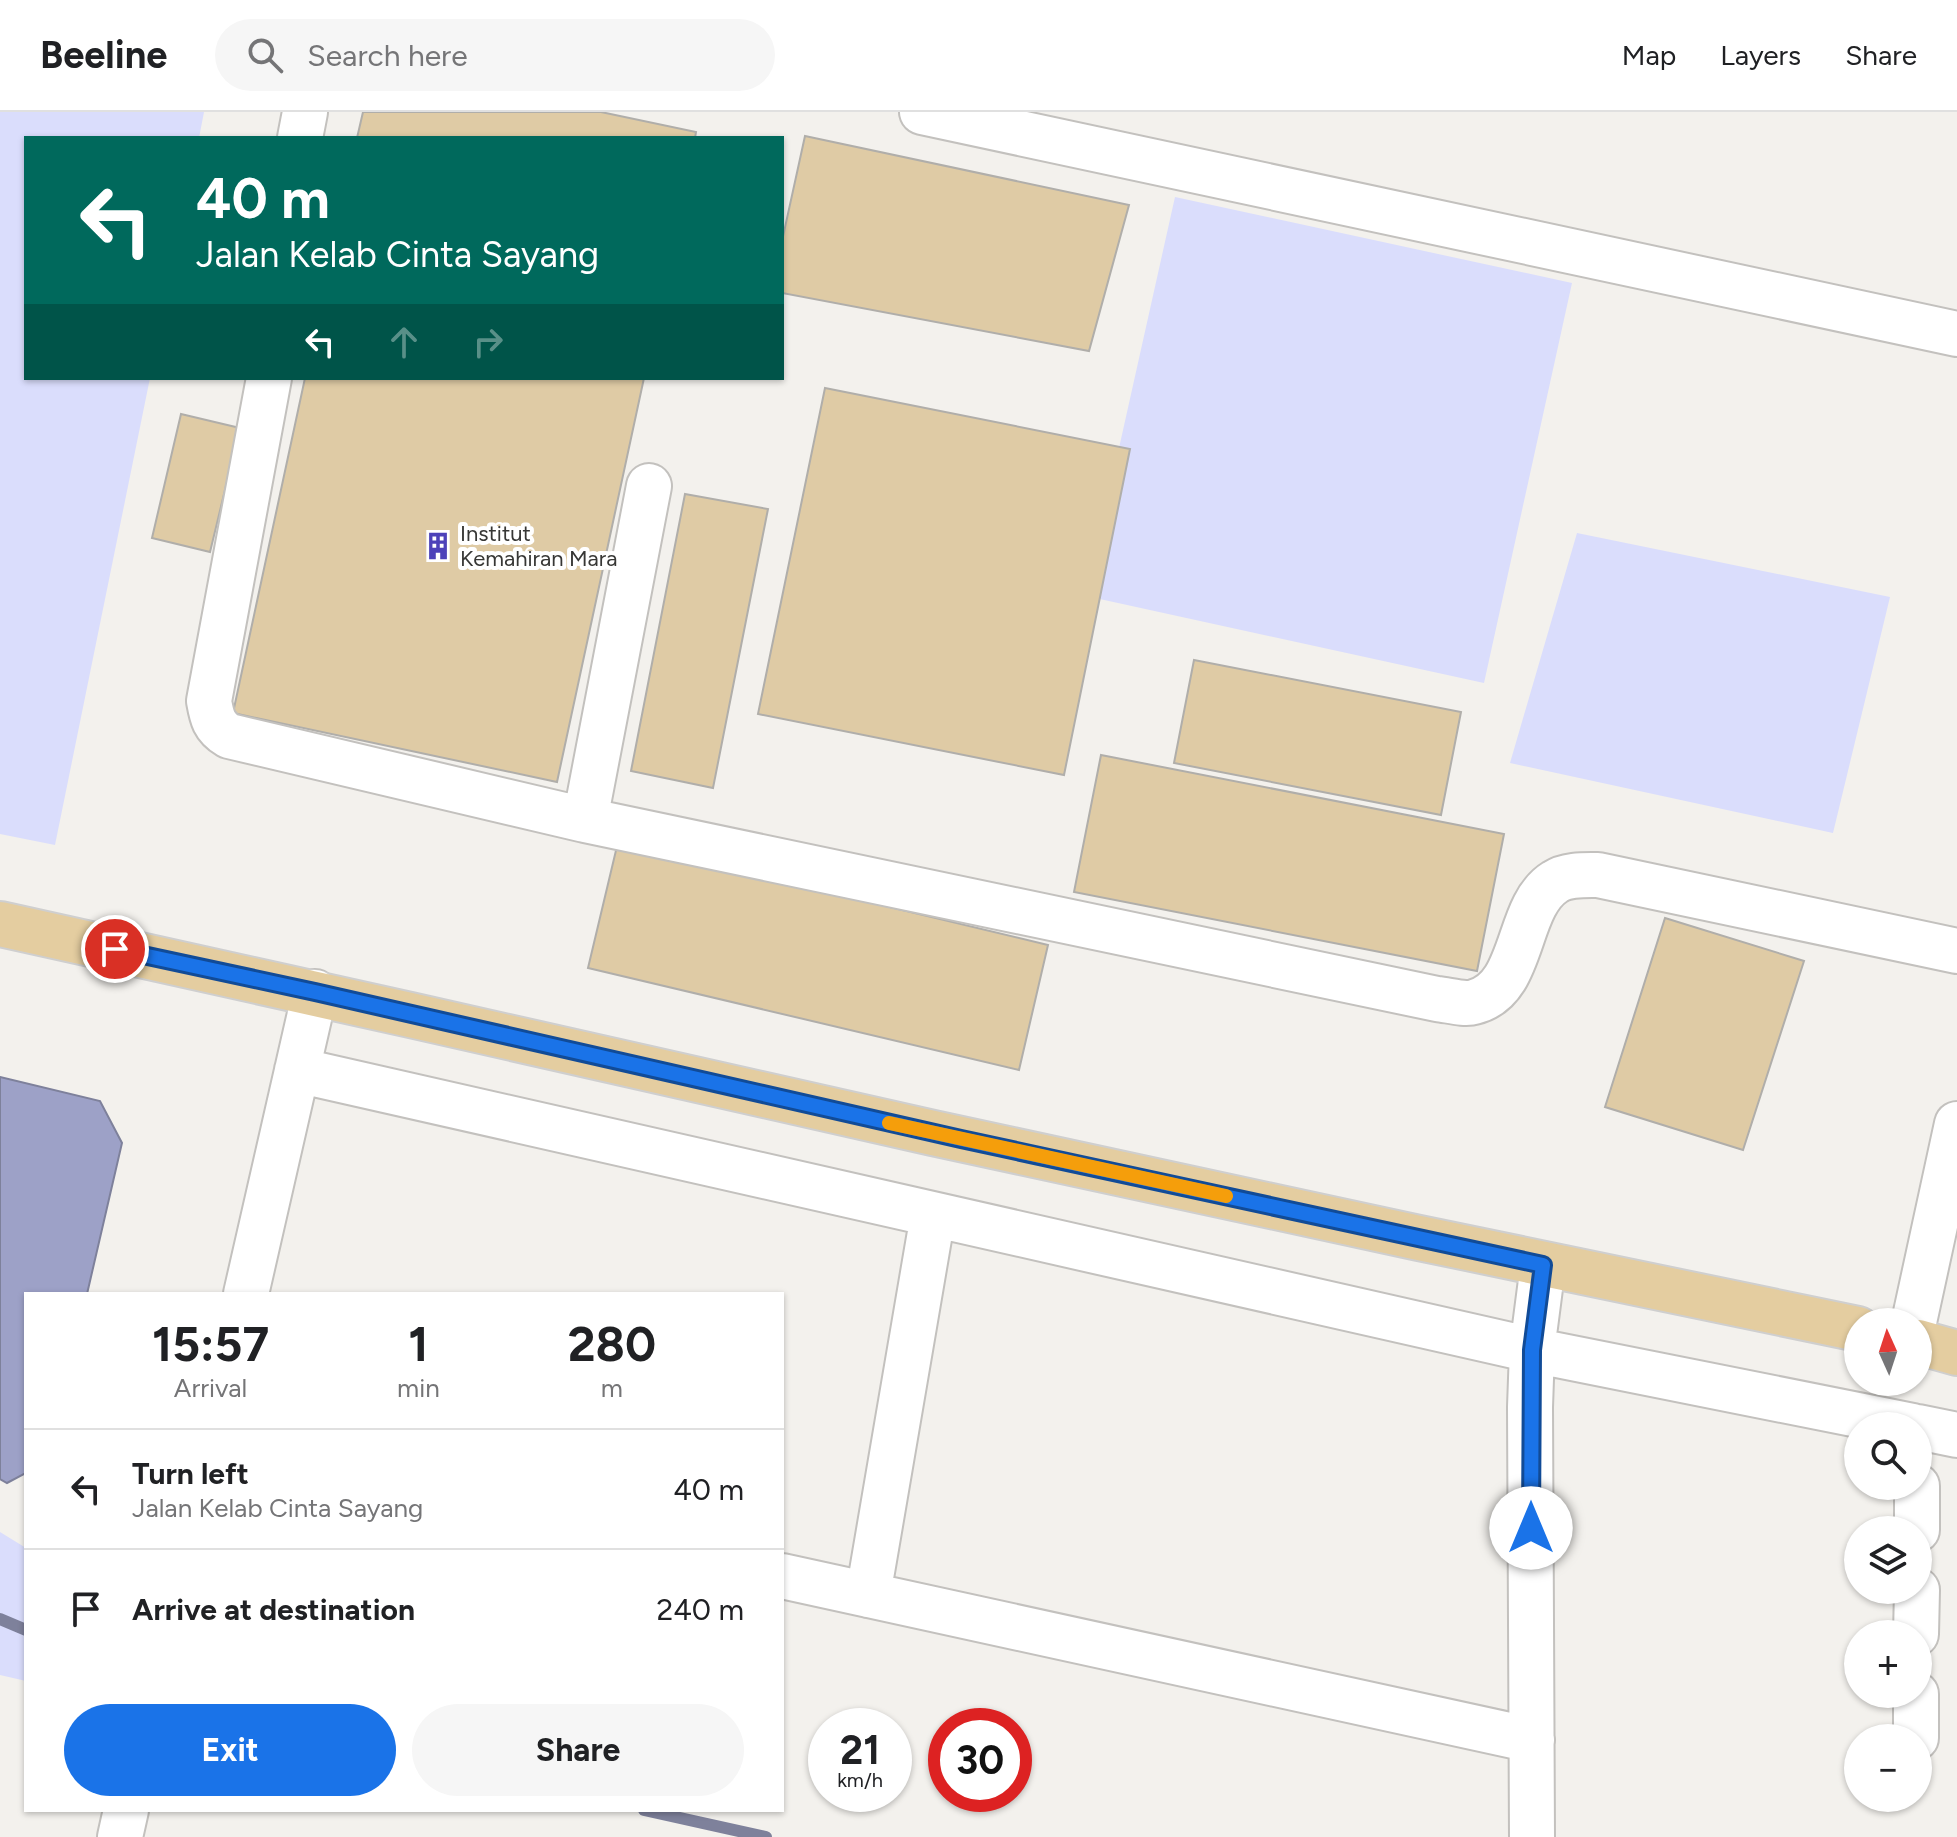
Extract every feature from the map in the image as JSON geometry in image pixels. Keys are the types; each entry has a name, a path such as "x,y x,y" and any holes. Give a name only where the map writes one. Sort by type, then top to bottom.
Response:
{"main road":[{"path":"0,924 315,992 915,1129 1543,1265 1844,1326"},
{"path":"1932,1344 1957,1347"},
{"path":"1932,1346 1957,1353"}],"street":[{"path":"300,136 305,112"},
{"path":"922,112 1957,334"},
{"path":"269,380 209,701 212,720 218,730 229,736 585,820 1408,993 1472,1003 1494,994 1510,969 1537,903 1545,892 1556,881 1575,876 1598,875 1957,951"},
{"path":"585,820 649,486"},
{"path":"246,1292 315,992"},
{"path":"297,1070 1532,1350 1844,1412"},
{"path":"1917,1308 1957,1124"},
{"path":"868,1595 933,1215"},
{"path":"1532,1837 1530,1407 1532,1350 1543,1265"},
{"path":"1932,1430 1957,1435"},
{"path":"784,1576 1532,1740"},
{"path":"120,1837 126,1812"}],"shaded area":[{"path":"0,112 204,112 199,136 24,136 24,380 150,380 55,845 0,834"},
{"path":"1175,197 1572,283 1484,683 1086,596"},
{"path":"1577,533 1890,597 1833,833 1510,763"},
{"path":"0,1077 100,1101 122,1143 87,1292 24,1292 24,1474 7,1483 0,1479"},
{"path":"0,1532 24,1547 24,1681 0,1675"}],"building":[{"path":"363,112 601,112 696,132 695,136 357,136"},
{"path":"805,136 1129,205 1089,351 784,293 784,232"},
{"name":"Institut Kemahiran Mara","path":"305,380 644,380 557,782 233,713"},
{"path":"825,388 1130,449 1064,775 758,714"},
{"path":"181,414 240,428 210,552 152,538"},
{"path":"685,494 768,509 713,788 631,771"},
{"path":"1194,660 1461,712 1441,815 1174,763"},
{"path":"1101,755 1504,834 1477,971 1074,892"},
{"path":"618,842 1048,945 1019,1070 588,968"},
{"path":"1665,918 1804,961 1743,1150 1605,1107"}],"waterway":[{"path":"0,1619 24,1629"},
{"path":"653,1812 766,1837"}],"slow traffic":[{"path":"889,1123 1226,1196"}],"place":[{"name":"Institut Kemahiran Mara","path":"438,546"}],"route":[{"path":"115,949 961,1139 1543,1265 1532,1350 1531,1528"}]}
